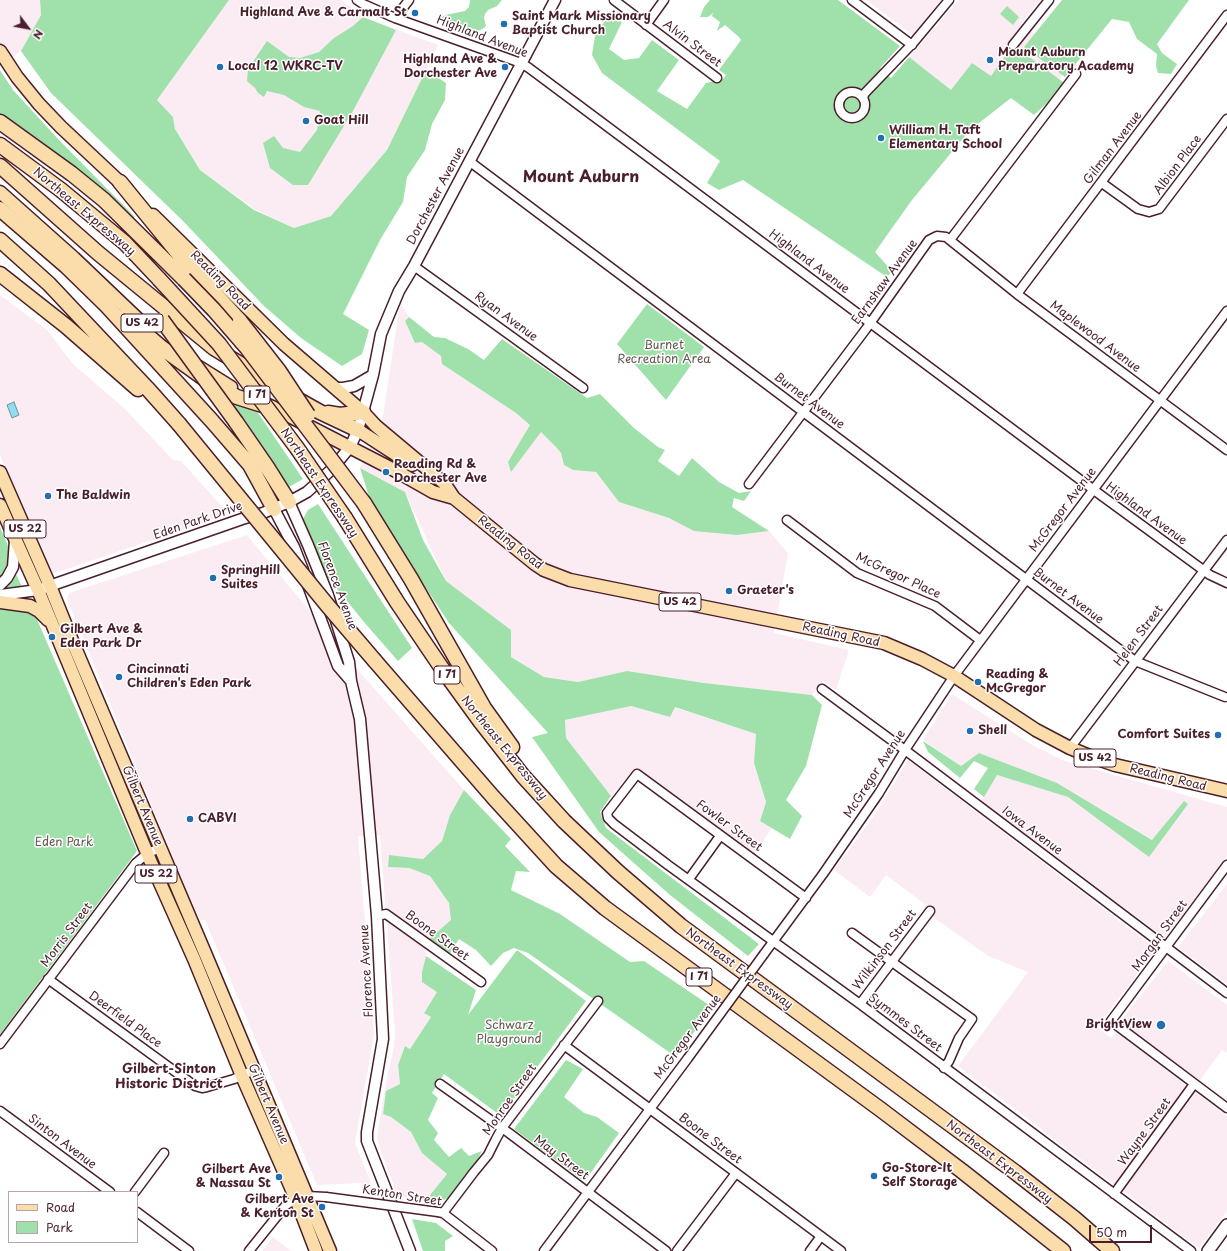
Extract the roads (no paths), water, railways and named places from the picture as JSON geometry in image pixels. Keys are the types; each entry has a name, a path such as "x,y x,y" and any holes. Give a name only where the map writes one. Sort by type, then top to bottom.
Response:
{"highway":[{"path":"0,122 72,174 104,200 214,310 247,348 364,503"},
{"name":"Northeast Expressway","path":"0,145 61,190 119,239 159,279 219,344 297,448 345,518 397,602 475,715 523,776 564,821 618,872 681,926 1015,1172 1074,1218 1112,1251"},
{"path":"0,166 133,282 214,348 246,369 320,412 358,430"},
{"path":"120,182 182,258 240,321 279,371 411,579 484,708 564,821"},
{"path":"0,209 66,266 107,306 250,465 274,509"},
{"name":"I 71","path":"0,240 49,284 179,424 328,606 472,774 551,860 604,908 880,1109 968,1175 1063,1251"},
{"path":"0,274 92,348 123,377 179,424"},
{"path":"133,282 236,422 289,502"},
{"path":"107,306 126,317 162,348 212,384 237,397 277,410"},
{"path":"320,412 340,415 363,412"}],"main road":[{"name":"Reading Road","path":"0,51 17,77 39,104 284,344 363,412 376,426 444,482 454,498 535,564 558,577 577,582 884,643 922,659 954,676 1036,730 1070,748 1115,765 1227,792"},
{"name":"Reading Road","path":"0,192 162,341 221,382 350,447 433,492 454,498"},
{"path":"358,430 422,472 435,475"},
{"name":"Gilbert Avenue","path":"0,472 50,586 254,1070 301,1197 316,1251"},
{"name":"Gilbert Avenue","path":"0,505 38,590 50,622 194,959 242,1076 301,1197 330,1251"},
{"path":"0,602 30,606 39,611 50,622"},
{"path":"1208,1251 1227,1226"}],"street":[{"name":"Highland Avenue","path":"357,0 362,4 395,18 521,63 529,68 1094,490 1204,571 1227,582"},
{"path":"395,18 409,0"},
{"name":"Dorchester Avenue","path":"363,412 373,376 381,334 399,291 414,266 555,0"},
{"name":"Alvin Street","path":"614,0 717,78"},
{"path":"646,25 664,0"},
{"path":"852,0 912,45"},
{"path":"863,97 865,93 912,45 949,0"},
{"path":"1013,45 1049,0"},
{"name":"Gilman Avenue","path":"1017,294 1227,15"},
{"path":"950,240 1076,74"},
{"name":"Albion Place","path":"1102,183 1138,209 1149,212 1159,209 1227,119"},
{"name":"Burnet Avenue","path":"469,161 1135,661 1225,697"},
{"name":"Earnshaw Avenue","path":"749,484 870,323 929,240 942,236 950,240"},
{"name":"Maplewood Avenue","path":"950,240 1017,294 1227,450"},
{"name":"Ryan Avenue","path":"414,266 583,388"},
{"name":"McGregor Avenue","path":"544,1251 806,898 879,793 905,750 954,676 980,640 1227,311"},
{"path":"336,388 354,386 373,376"},
{"name":"Eden Park Drive","path":"0,595 38,590 274,509 289,502 307,492 331,470 350,447 358,430 363,412"},
{"name":"Florence Avenue","path":"289,502 306,538 328,595 349,662 351,681 360,719 377,916 383,1039 367,1132 367,1141 410,1251"},
{"name":"Florence Avenue","path":"274,509 294,547 338,666 351,681"},
{"name":"McGregor Place","path":"787,520 857,573 935,606 980,640"},
{"path":"0,585 7,578 14,567 16,540"},
{"name":"Helen Street","path":"1070,748 1227,540"},
{"name":"Iowa Avenue","path":"822,689 1227,992"},
{"name":"Fowler Street","path":"607,813 637,774 806,898"},
{"name":"Symmes Street","path":"607,813 608,818 614,824 860,1004 1191,1251"},
{"path":"689,880 720,836"},
{"name":"Morris Street","path":"0,1044 136,863 148,853 160,848"},
{"name":"Morgan Street","path":"1194,1084 1111,1021 1227,865"},
{"name":"Wilkinson Street","path":"860,1004 930,911"},
{"name":"Boone Street","path":"377,916 386,914 481,982"},
{"path":"852,932 891,962 972,1019 959,1038 949,1061 944,1068"},
{"name":"Deerfield Place","path":"48,979 195,1086 202,1088 207,1087 242,1076 254,1070"},
{"name":"Monroe Street","path":"440,1212 488,1155 502,1128 598,1001"},
{"name":"Boone Street","path":"564,1045 841,1251"},
{"name":"May Street","path":"440,1084 502,1128 666,1251"},
{"path":"1194,1084 1227,1108"},
{"name":"Wayne Street","path":"1114,1194 1194,1084"},
{"name":"Sinton Avenue","path":"0,1111 109,1191"},
{"path":"136,1191 164,1154"},
{"path":"677,1251 736,1173"},
{"path":"249,1251 286,1205 301,1197"},
{"name":"Kenton Street","path":"301,1197 326,1197 440,1212 492,1251"},
{"path":"138,1213 188,1251"},
{"path":"810,1251 821,1236"}],"water":[{"path":"14,402 19,415 12,418 7,405"}],"place":[{"name":"Highland Ave & Carmalt St","path":"415,13"},
{"name":"Saint Mark Missionary Baptist Church","path":"504,24"},
{"name":"Mount Auburn Preparatory Academy","path":"990,60"},
{"name":"Local 12 WKRC-TV","path":"220,67"},
{"name":"Highland Ave & Dorchester Ave","path":"505,67"},
{"name":"Goat Hill","path":"306,121"},
{"name":"William H. Taft Elementary School","path":"881,138"},
{"name":"Reading Rd & Dorchester Ave","path":"386,472"},
{"name":"The Baldwin","path":"48,496"},
{"name":"SpringHill Suites","path":"213,578"},
{"name":"Graeter's","path":"729,591"},
{"name":"Gilbert Ave & Eden Park Dr","path":"52,637"},
{"name":"Cincinnati Children's Eden Park","path":"119,677"},
{"name":"Reading & McGregor","path":"978,682"},
{"name":"Shell","path":"970,731"},
{"name":"Comfort Suites","path":"1218,735"},
{"name":"CABVI","path":"190,819"},
{"name":"BrightView","path":"1161,1025"},
{"name":"Go-Store-It Self Storage","path":"874,1176"},
{"name":"Gilbert Ave & Nassau St","path":"279,1177"},
{"name":"Gilbert Ave & Kenton St","path":"322,1207"}],"district":[{"name":"Mount Auburn","path":"581,178"},
{"name":"Gilbert-Sinton Historic District","path":"169,1076"}],"park label":[{"name":"Burnet Recreation Area","path":"664,353"},
{"name":"Eden Park","path":"64,843"},
{"name":"Schwarz Playground","path":"509,1033"}]}
